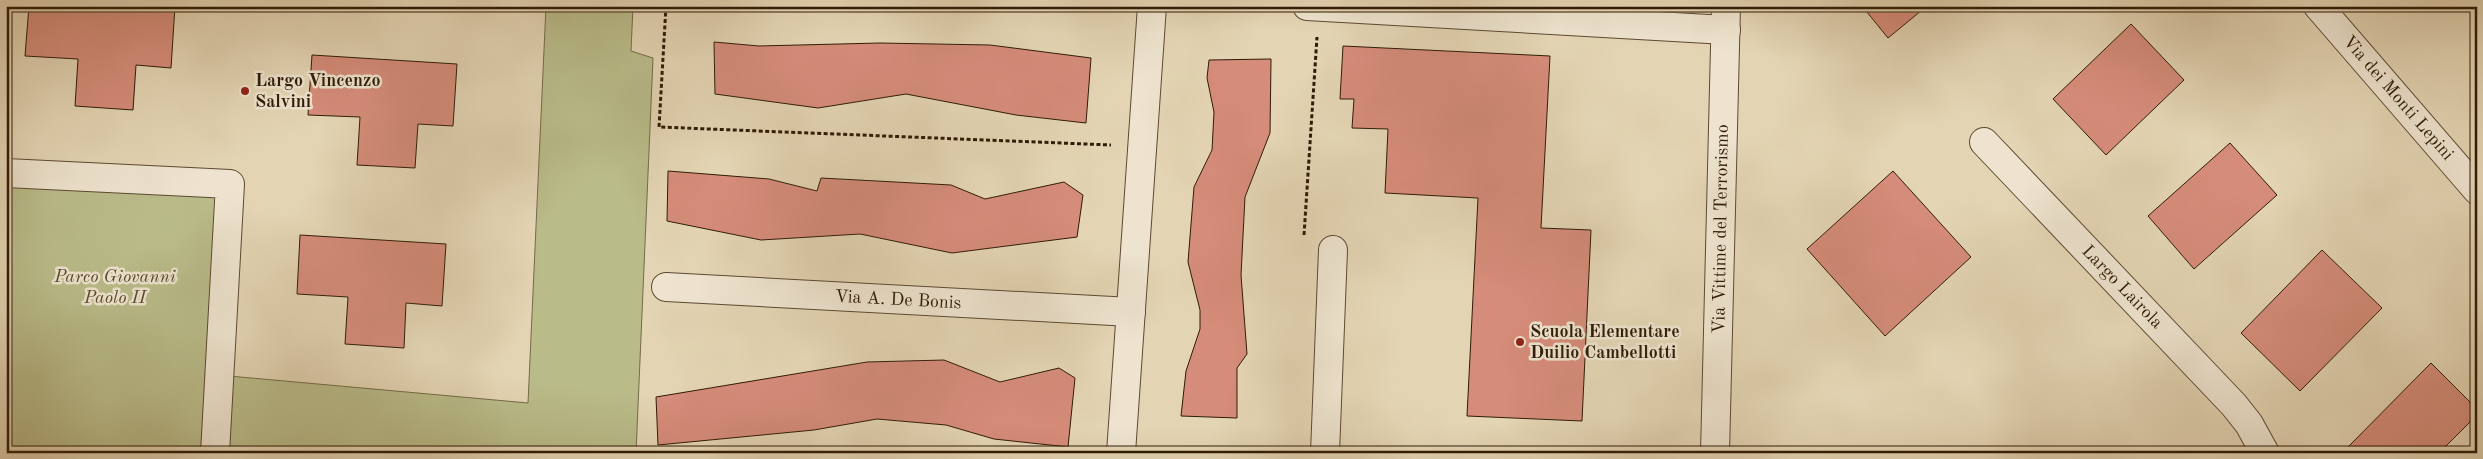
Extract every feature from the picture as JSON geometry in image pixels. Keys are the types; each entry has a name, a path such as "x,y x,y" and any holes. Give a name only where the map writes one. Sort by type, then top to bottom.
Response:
{"street":[{"path":"1121,453 1152,6"},
{"name":"Via dei Monti Lepini","path":"2318,6 2477,190"},
{"path":"1313,7 1726,18"},
{"name":"Via Vittime del Terrorismo","path":"1715,453 1726,18"},
{"name":"Largo Lairola","path":"1984,142 2234,405 2261,444"},
{"path":"6,173 230,184 215,453"},
{"path":"1324,453 1333,250"},
{"name":"Via A. De Bonis","path":"666,288 1131,312"}],"path":[{"path":"666,6 659,126 1142,146"},
{"path":"1313,7 1303,249 1333,250"}],"green space":[{"name":"Parco Giovanni Paolo II","path":"546,6 633,6 631,51 653,58 636,453 6,453 6,173 230,184 218,375 528,403"}],"building":[{"path":"29,6 175,6 171,68 136,65 133,110 75,106 78,59 25,56"},
{"path":"1862,6 1927,6 1888,38"},
{"path":"2131,24 2184,80 2106,155 2053,99"},
{"path":"714,42 759,46 880,43 990,45 1091,58 1086,123 1016,115 906,94 818,108 715,94"},
{"path":"1343,46 1550,56 1541,228 1591,230 1582,421 1467,416 1478,198 1385,193 1388,129 1352,128 1354,99 1340,99"},
{"path":"312,55 457,64 453,126 418,124 415,168 357,165 360,117 308,115"},
{"path":"1271,59 1270,133 1245,197 1241,275 1247,354 1237,368 1237,418 1181,416 1186,371 1200,329 1200,310 1188,262 1194,187 1212,150 1214,112 1207,78 1209,60"},
{"path":"2230,143 2277,195 2194,269 2148,216"},
{"path":"668,171 769,179 817,191 821,178 951,185 985,199 1064,182 1083,195 1077,237 952,253 860,234 761,240 667,221"},
{"path":"1893,171 1971,257 1885,336 1807,249"},
{"path":"300,235 446,244 442,306 406,303 404,348 345,344 348,297 297,294"},
{"path":"2322,250 2382,308 2300,391 2241,333"},
{"path":"944,360 1000,382 1059,368 1075,378 1068,447 994,439 946,425 877,419 814,430 658,445 656,397 867,362"},
{"path":"2431,363 2477,409 2477,415 2439,453 2353,453 2348,447"}],"place":[{"name":"Largo Vincenzo Salvini","path":"245,91"},
{"name":"Scuola Elementare Duilio Cambellotti","path":"1520,342"}]}
